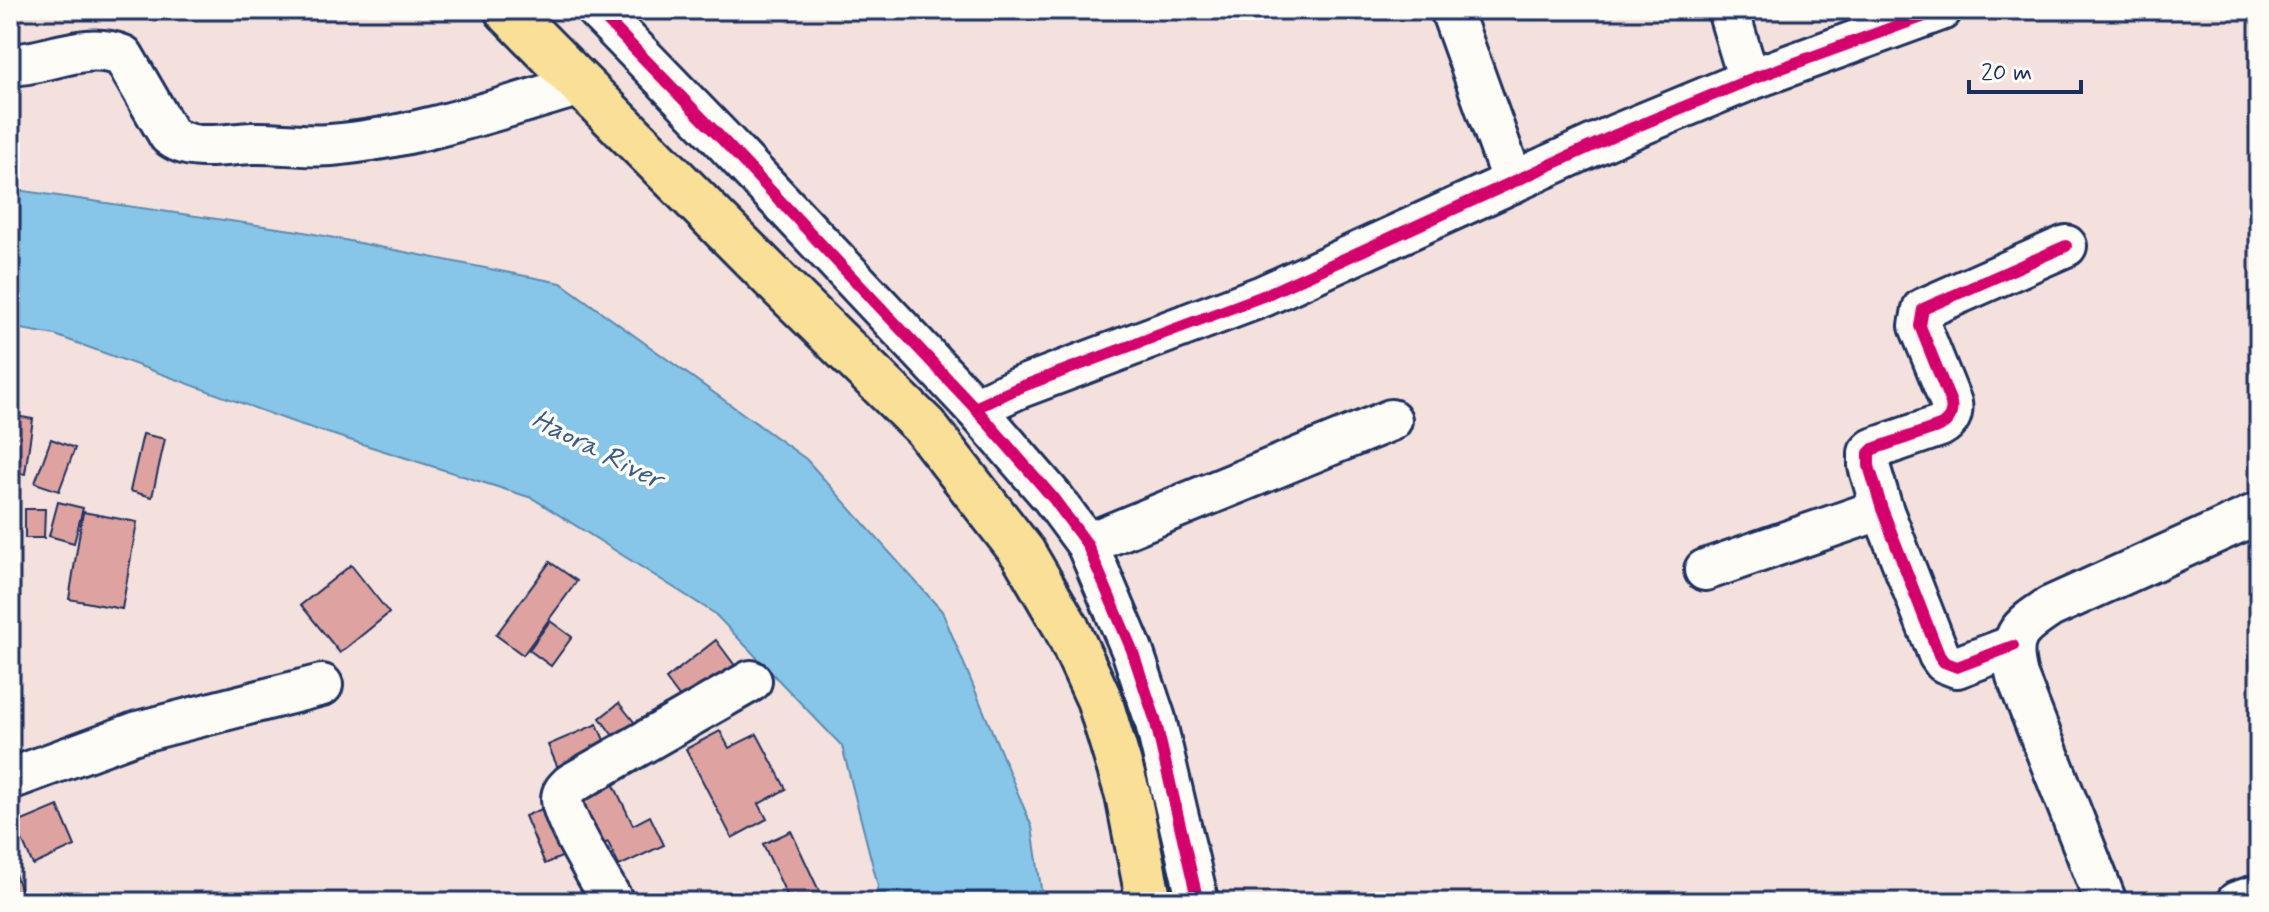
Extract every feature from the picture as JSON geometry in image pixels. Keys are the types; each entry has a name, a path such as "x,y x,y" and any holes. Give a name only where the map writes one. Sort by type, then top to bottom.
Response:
{"main road":[{"path":"507,10 925,427 1023,553 1066,627 1099,699 1128,795 1149,902"}],"street":[{"path":"597,10 975,408 1053,498 1087,544 1132,650 1155,719 1198,902"},
{"path":"1451,10 1513,182"},
{"path":"1728,10 1749,80"},
{"path":"975,408 1018,388 1263,296 1618,134 1749,80 1941,10"},
{"path":"10,65 86,50 123,56 169,135 178,143 191,145 260,142 331,145 361,141 430,127 581,85"},
{"path":"2013,646 1957,667 1944,662 1882,509 1869,466 1869,453 1881,445 1946,422 1952,410 1920,326 1923,309 2066,246"},
{"path":"1087,544 1391,420"},
{"path":"1705,570 1882,509"},
{"path":"2106,902 2017,676 2013,646 2015,635 2050,607 2259,513"},
{"path":"613,902 566,814 562,797 564,791 571,784 751,681"},
{"path":"10,779 138,732 322,685"},
{"path":"2237,902 2259,895"}],"water":[{"name":"Haora River","path":"10,189 299,231 561,283 806,459 942,611 1032,827 1043,902 873,902 878,886 842,746 714,613 532,498 293,422 55,335 10,327"}],"building":[{"path":"10,415 33,419 25,474 10,472"},
{"path":"143,434 165,439 152,497 130,491"},
{"path":"51,439 75,448 59,491 35,483"},
{"path":"58,502 83,508 74,543 49,536"},
{"path":"25,509 45,509 44,538 25,538"},
{"path":"83,512 137,522 122,609 69,599"},
{"path":"550,562 577,581 523,655 496,635"},
{"path":"351,565 389,613 340,653 301,605"},
{"path":"550,621 572,637 551,666 529,650"},
{"path":"716,640 739,671 689,710 666,679"},
{"path":"619,703 642,732 622,748 600,718"},
{"path":"597,724 610,754 561,775 548,745"},
{"path":"720,731 729,748 757,734 786,789 759,804 767,819 732,838 686,749"},
{"path":"611,779 633,825 650,816 664,845 619,866 608,842 592,849 568,800"},
{"path":"556,803 576,851 545,864 525,816"},
{"path":"58,806 75,846 33,865 15,824"},
{"path":"791,831 820,893 801,902 790,902 763,844"},
{"path":"12,866 25,902 10,902"}],"cycle path":[{"path":"597,10 975,408 1053,498 1087,544 1132,650 1155,719 1198,902"},
{"path":"975,408 1018,388 1263,296 1618,134 1749,80 1941,10"},
{"path":"2013,646 1957,667 1944,662 1882,509 1869,466 1869,453 1940,426 1951,414 1951,403 1920,326 1923,309 2066,246"}]}
